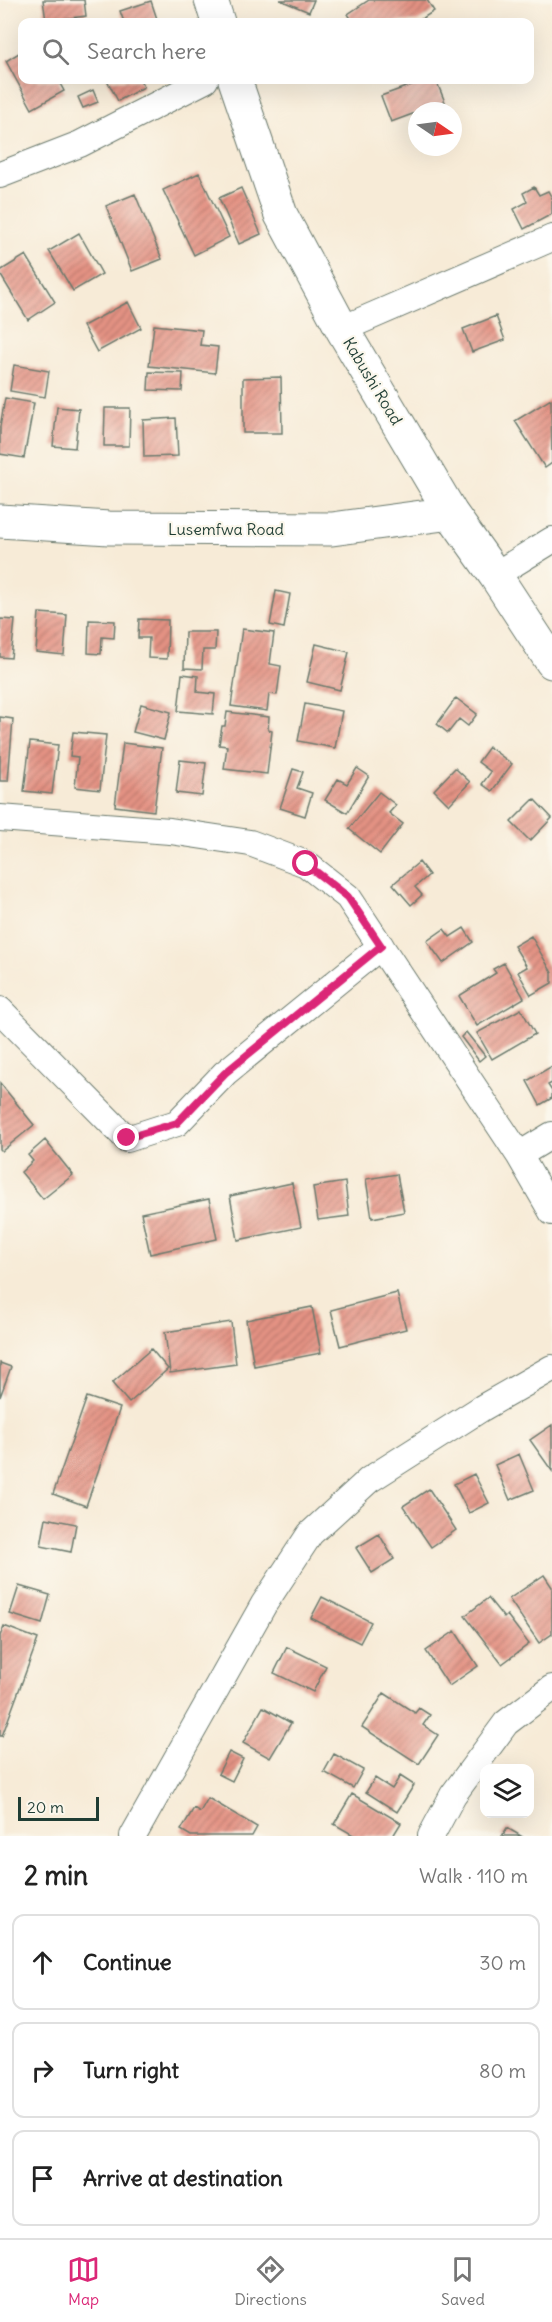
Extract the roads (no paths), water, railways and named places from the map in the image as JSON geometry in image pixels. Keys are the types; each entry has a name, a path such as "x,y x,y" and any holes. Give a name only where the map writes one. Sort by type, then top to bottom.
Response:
{"main road":[{"path":"211,0 217,18"},
{"name":"Kabushi Road","path":"236,84 281,215 342,329 451,513 552,662"},
{"name":"Lusemfwa Road","path":"0,521 109,528 332,529 451,513"}],"street":[{"path":"0,175 80,144 197,84"},
{"path":"342,329 552,238"},
{"path":"495,575 552,540"},
{"path":"0,818 170,831 250,843 306,864 348,897 519,1155 552,1212"},
{"path":"0,1010 127,1138 177,1123 225,1073 381,946"},
{"path":"519,1155 552,1135"},
{"path":"133,1836 264,1604 310,1534 369,1480 482,1408 552,1368"},
{"path":"431,1836 453,1795 506,1723 552,1688"}]}
